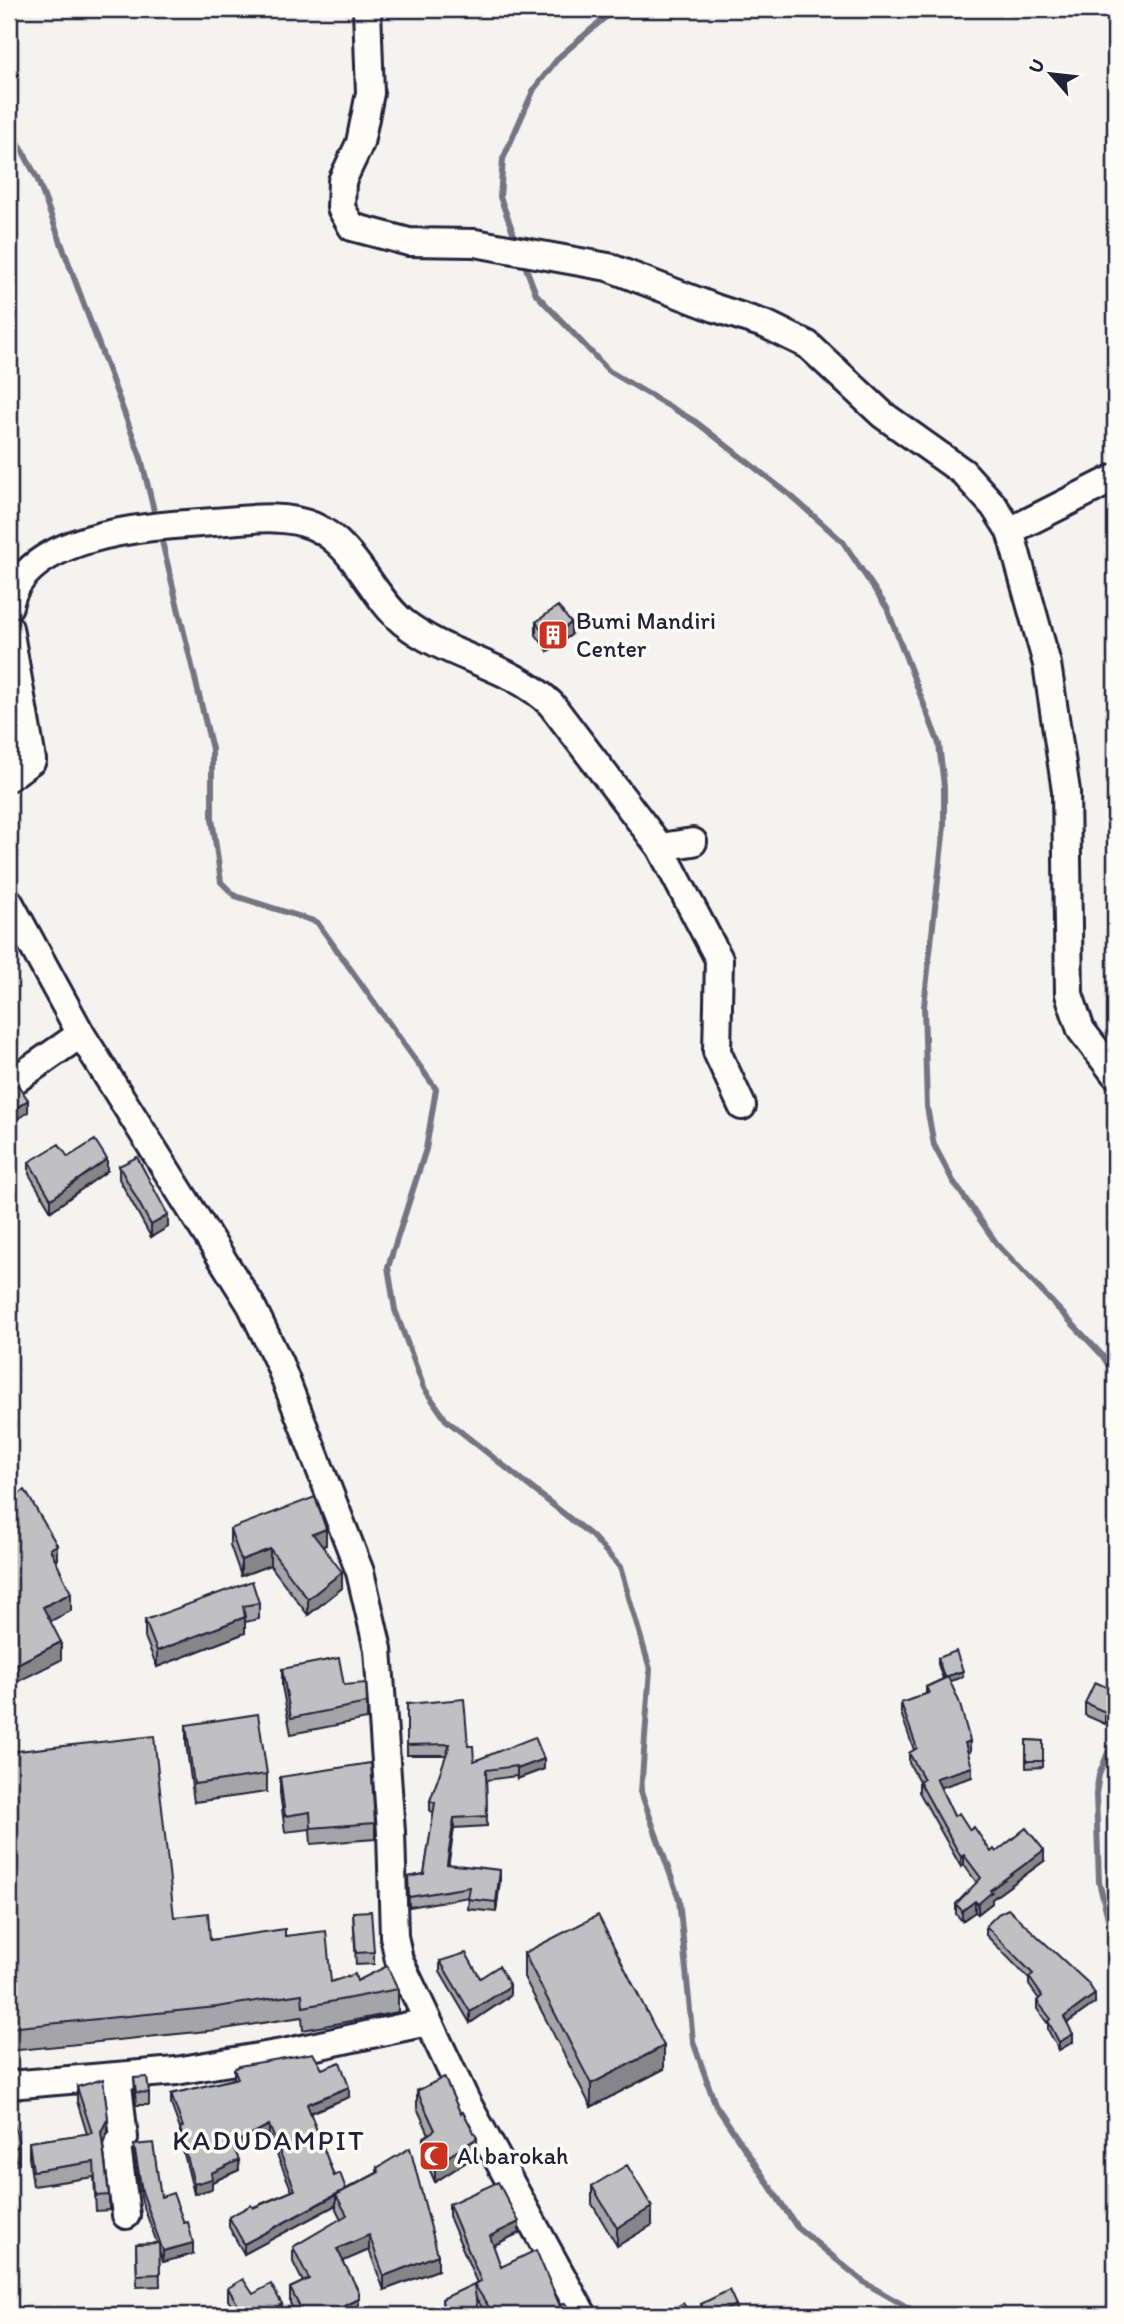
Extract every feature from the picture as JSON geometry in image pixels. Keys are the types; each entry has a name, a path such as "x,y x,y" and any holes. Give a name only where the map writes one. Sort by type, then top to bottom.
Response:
{"street":[{"path":"367,9 370,93 360,143 342,181 341,208 352,227 409,242 475,243 608,267 767,325 808,345 883,415 962,472 994,506 1010,531 1046,664 1066,791 1069,993 1081,1030 1115,1074"},
{"path":"1010,531 1115,478"},
{"path":"9,606 20,582 35,566 72,545 141,527 292,519 327,533 345,549 384,605 424,638 534,688 551,704 660,847 719,959 717,1052 742,1106"},
{"path":"9,628 32,760 9,777"},
{"path":"660,847 693,842"},
{"path":"9,902 81,1034 251,1305 279,1363 359,1572 378,1649 391,1832 394,1936 400,1960 467,2103 583,2315"},
{"path":"9,1084 81,1034"},
{"path":"9,2085 176,2071 288,2052 427,2022"},
{"path":"117,2076 124,2138 117,2145 126,2215"}],"building":[{"path":"558,606 571,623 548,639 536,622"},
{"path":"18,1085 28,1100 9,1113 9,1087"},
{"path":"95,1140 107,1159 51,1199 29,1162 59,1144 68,1157"},
{"path":"137,1157 168,1215 151,1225 119,1166"},
{"path":"25,1490 57,1545 50,1549 71,1593 43,1607 61,1642 9,1668 9,1499"},
{"path":"315,1497 326,1529 313,1534 342,1572 308,1599 270,1549 241,1560 230,1529"},
{"path":"252,1581 259,1603 243,1606 245,1617 157,1651 145,1620"},
{"path":"956,1651 963,1671 944,1677 938,1658"},
{"path":"339,1658 344,1685 366,1683 367,1703 291,1718 282,1669"},
{"path":"948,1677 959,1701 970,1741 965,1743 972,1767 936,1778 954,1816 959,1813 970,1830 974,1827 991,1852 994,1849 996,1852 1026,1828 1044,1850 990,1890 992,1892 978,1904 975,1901 962,1911 956,1904 981,1878 964,1855 961,1857 919,1781 924,1779 909,1753 917,1748 901,1703 929,1693 926,1687"},
{"path":"1095,1682 1115,1691 1105,1712 1085,1703"},
{"path":"464,1699 468,1746 473,1746 474,1761 535,1737 544,1759 517,1769 516,1766 486,1770 487,1816 454,1818 447,1864 500,1870 496,1902 468,1899 470,1887 409,1897 408,1877 424,1874 435,1803 430,1801 450,1744 407,1745 407,1704"},
{"path":"258,1714 267,1774 194,1784 186,1725"},
{"path":"154,1736 174,1917 208,1913 210,1940 285,1929 285,1936 326,1931 331,1982 355,1974 357,1981 387,1966 398,1989 303,2007 302,1994 217,2007 9,2028 9,1752"},
{"path":"1026,1740 1043,1741 1043,1761 1026,1761"},
{"path":"371,1763 375,1823 311,1828 310,1812 285,1816 280,1777"},
{"path":"1008,1909 1088,1983 1095,1994 1064,2017 1073,2034 1059,2042 1048,2021 1051,2019 1037,2001 1042,1996 1029,1977 1033,1974 986,1926 998,1914"},
{"path":"371,1911 374,1952 356,1953 353,1912"},
{"path":"598,1915 664,2046 591,2084 524,1953"},
{"path":"466,1953 480,1978 499,1966 510,1986 470,2012 440,1961"},
{"path":"313,2053 322,2069 340,2062 349,2087 307,2104 334,2176 340,2173 346,2189 244,2244 229,2217 251,2205 253,2208 295,2190 269,2125 232,2144 239,2160 211,2173 212,2179 194,2184 180,2128 183,2127 171,2094 238,2078 234,2069 239,2066"},
{"path":"147,2077 149,2093 136,2092 134,2078"},
{"path":"444,2077 461,2114 463,2112 477,2138 435,2165 423,2138 435,2130 417,2091"},
{"path":"103,2079 108,2118 101,2132 109,2195 96,2196 94,2162 33,2171 29,2142 92,2133 77,2087"},
{"path":"9,2099 19,2146 9,2149"},
{"path":"153,2143 161,2197 173,2193 184,2223 188,2222 193,2243 163,2251 142,2191 134,2145"},
{"path":"410,2148 438,2255 384,2276 369,2235 337,2249 359,2292 359,2299 326,2315 304,2315 290,2288 309,2279 293,2247 347,2215 336,2195 379,2172 377,2168"},
{"path":"627,2165 652,2207 617,2228 592,2186"},
{"path":"498,2182 519,2222 490,2236 501,2267 536,2250 560,2306 565,2303 573,2315 494,2315 474,2284 481,2281 449,2204"},
{"path":"159,2243 160,2274 137,2275 136,2244"},
{"path":"243,2279 253,2294 271,2284 282,2304 261,2315 244,2315 228,2288"},
{"path":"474,2284 478,2315 444,2315 442,2299"},
{"path":"729,2290 736,2305 714,2315 707,2315 701,2304"},
{"path":"683,2303 691,2315 664,2315"}],"waterway":[{"path":"517,243 500,197 503,159 534,89 559,57 615,9"},
{"path":"9,125 37,178 141,458 156,519"},
{"path":"523,260 536,294 609,371 696,422 790,495 843,542 887,608 939,744 944,786 944,826 924,1006 927,1107 934,1145 953,1181 997,1244 1102,1355 1115,1376"},
{"path":"160,533 212,749 212,818 221,882 235,896 317,922 436,1089 426,1149 388,1267 395,1310 424,1388 446,1420 592,1536 620,1567 650,1669 641,1792 679,1899 693,2041 715,2104 797,2227 865,2283 921,2315"},
{"path":"1115,1735 1099,1775 1096,1794 1099,1882 1115,1946"}],"place":[{"name":"Bumi Mandiri Center","path":"553,635"},
{"name":"Al barokah","path":"434,2156"}],"district":[{"name":"KADUDAMPIT","path":"269,2140"}]}
